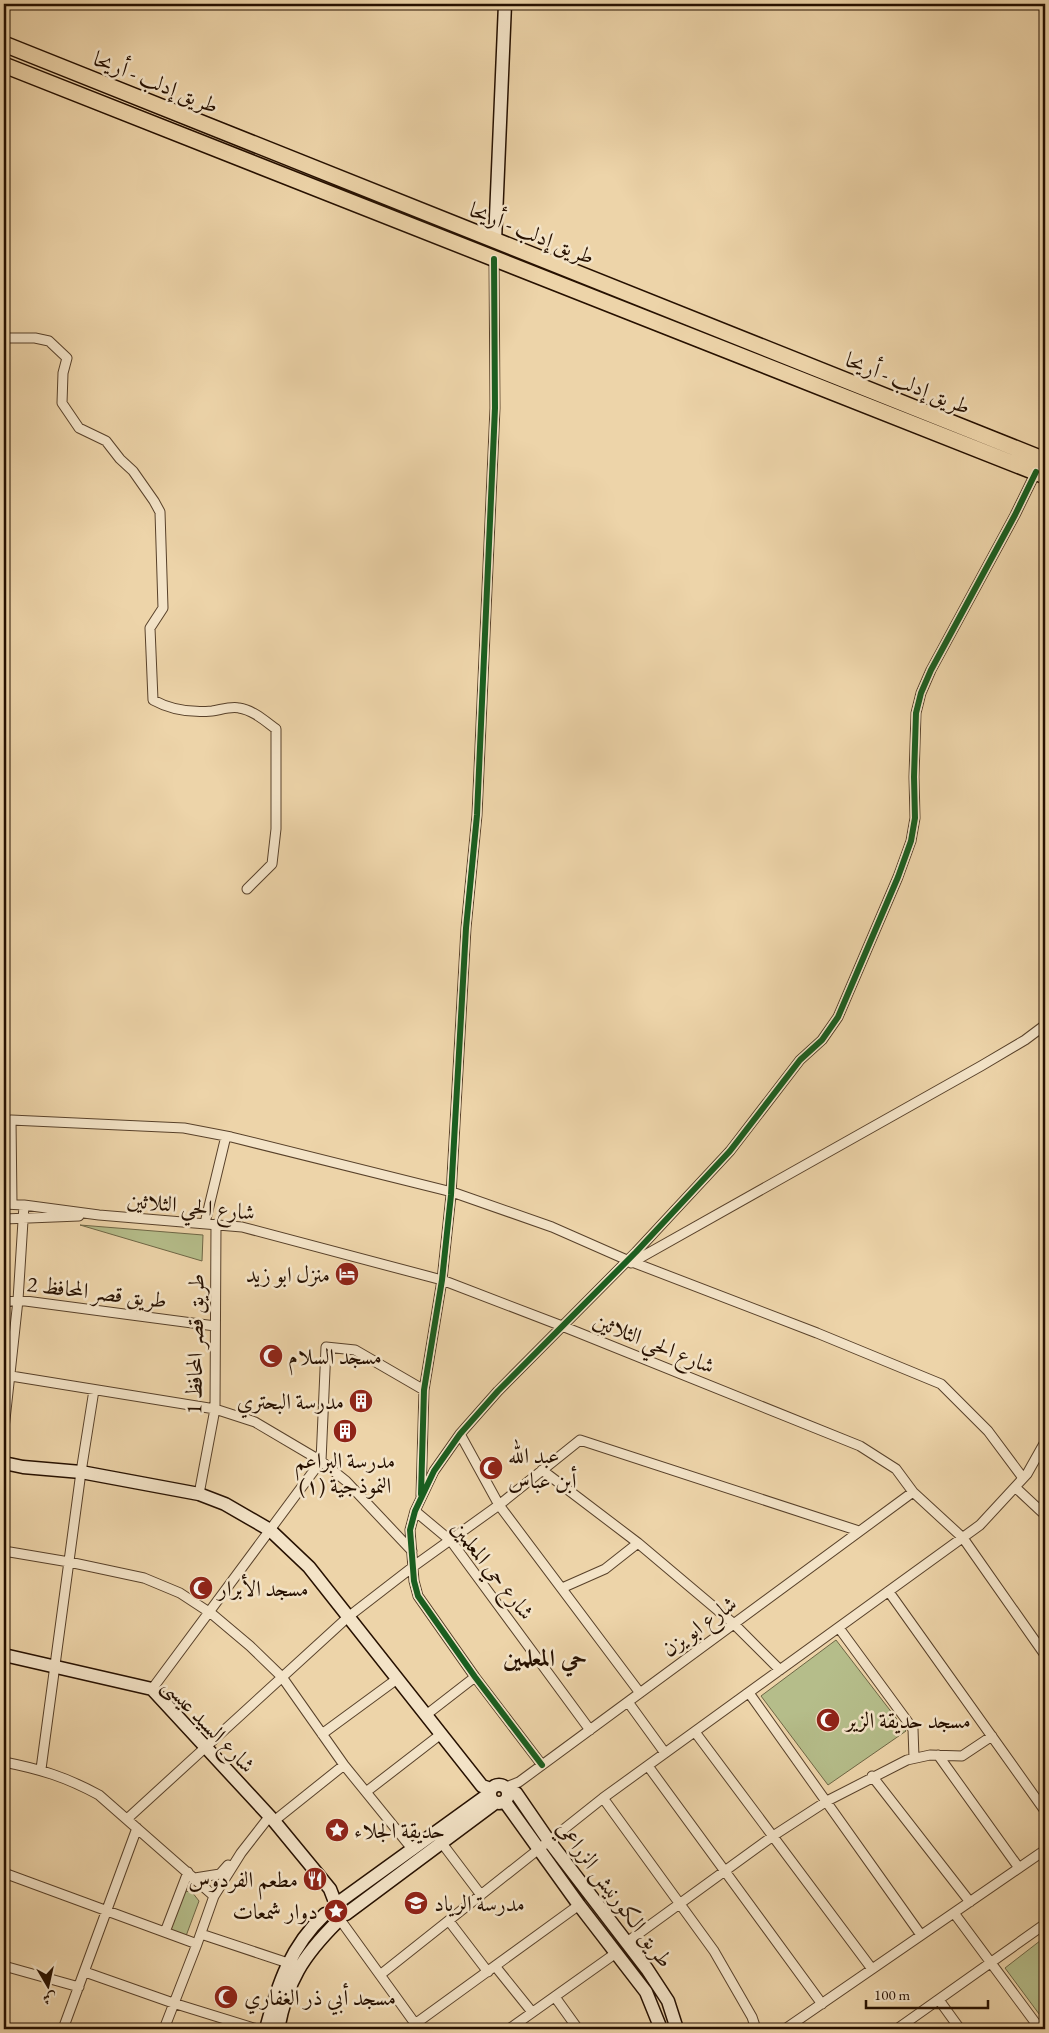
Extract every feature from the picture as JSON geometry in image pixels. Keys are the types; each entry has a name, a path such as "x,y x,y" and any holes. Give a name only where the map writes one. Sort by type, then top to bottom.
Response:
{"main road":[{"name":"طريق إدلب - أريحا","path":"4,44 1045,460"},
{"name":"طريق إدلب - أريحا","path":"4,65 1041,474"},
{"path":"533,274 540,258"}],"street":[{"path":"495,241 505,4"},
{"path":"421,1499 424,1390 442,1280 452,1192 467,919 477,815 495,408 494,259"},
{"path":"4,338 36,338 49,341 67,358 63,373 62,403 79,428 106,441 120,459 133,471 160,512 162,608 150,628 153,700 169,708 182,710 204,711 239,708 260,717 276,729 276,829 272,864 247,889"},
{"path":"630,1261 730,1151 800,1060 822,1040 838,1017 898,877 911,841 915,818 916,713 921,693 935,662 1016,514 1041,474"},
{"path":"542,1765 475,1677 418,1596 414,1581 410,1530 415,1511 434,1471 460,1434 498,1391 616,1272 630,1261 988,1062 1025,1040 1045,1025"},
{"path":"99,1215 24,1204 8,1204 11,1120 184,1128 226,1136 452,1192 552,1227 630,1261 817,1333 941,1384 988,1431 1024,1478"},
{"path":"205,1223 226,1136"},
{"path":"4,1429 7,1376 18,1300 24,1204"},
{"path":"4,1219 99,1215"},
{"name":"شارع الحي الثلاثين","path":"99,1215 242,1227 442,1280 562,1326 860,1446 896,1469 913,1492 963,1538 1045,1654"},
{"name":"طريق قصر المحافظ 1","path":"199,1494 215,1409 216,1224"},
{"name":"طريق قصر المحافظ 2","path":"4,1302 18,1300 215,1326"},
{"path":"152,1689 320,1461 326,1347 355,1350 424,1390"},
{"path":"7,1376 215,1409 255,1422 320,1461 366,1500 412,1551"},
{"path":"41,1769 81,1472 94,1390"},
{"path":"460,1434 499,1505 640,1693"},
{"path":"126,1819 348,1617 414,1566 499,1505 580,1440 859,1531"},
{"path":"380,1975 603,1798 963,1538 980,1524 1024,1478 1045,1442"},
{"path":"4,1462 23,1467 81,1472 199,1494 225,1504 270,1530 309,1567 482,1786 499,1795 579,1905 646,1992 661,2029"},
{"path":"542,1470 638,1543 734,1624 780,1670"},
{"path":"1015,1487 1045,1515"},
{"name":"شارع ابو يزن","path":"499,1795 913,1492"},
{"name":"شارع حي المعلمين","path":"415,1511 451,1541 590,1730"},
{"path":"562,1588 605,1569 638,1543"},
{"path":"4,1551 69,1562 144,1578 180,1593 208,1611 250,1646 282,1677 344,1765 413,1850"},
{"path":"889,1592 1045,1811"},
{"path":"839,1628 913,1728 914,1758"},
{"name":"شارع السيد عيسى","path":"4,1655 152,1689 272,1819 330,1889 337,1902"},
{"path":"426,1715 475,1677"},
{"path":"322,1734 397,1679"},
{"path":"749,1693 921,1935"},
{"path":"628,1702 665,1753"},
{"path":"695,1732 872,1969"},
{"path":"366,1792 441,1734"},
{"path":"627,1942 773,1836 827,1801 872,1776 914,1758 938,1755 962,1756 992,1736"},
{"path":"938,1755 1019,1868"},
{"path":"4,1762 41,1769 80,1784 99,1795 214,1896"},
{"path":"191,1875 220,1874 272,1819 344,1765"},
{"path":"648,1766 822,2004"},
{"path":"872,1776 970,1902"},
{"name":"طريق الكورنيش الزراعي","path":"499,1795 516,1793 549,1841 627,1942 668,2001 677,2029"},
{"path":"278,2029 282,2008 296,1972 315,1944 341,1919 499,1795"},
{"path":"266,2029 277,1987 294,1951 310,1928 325,1914 327,1907 499,1795"},
{"path":"603,1798 714,1951 752,2017 756,2029"},
{"path":"66,2029 79,1987 137,1828"},
{"path":"441,1842 481,1896"},
{"path":"785,2029 1045,1850"},
{"path":"164,2029 214,1896 241,1853"},
{"path":"4,1873 197,1944"},
{"path":"165,1932 191,1875"},
{"path":"337,1902 344,1906 341,1919 417,2026 579,1905"},
{"path":"954,1913 1040,2029"},
{"path":"325,1914 329,1920 341,1919"},
{"path":"449,1921 488,1972"},
{"path":"897,2029 1045,1924"},
{"path":"201,1934 288,1963"},
{"path":"509,2029 616,1953"},
{"path":"4,1966 79,1987"},
{"path":"495,1966 532,2012"},
{"path":"85,1972 173,2003 257,2029"},
{"path":"555,1997 578,2029"},
{"path":"939,2000 960,2029"}],"green space":[{"path":"80,1225 203,1235 202,1261"},
{"path":"836,1640 906,1731 828,1785 761,1696"},
{"path":"184,1891 192,1892 199,1901 186,1936 167,1929"},
{"path":"1045,1937 1045,2022 1005,1968"}],"cycle path":[{"path":"421,1494 424,1390 442,1280 451,1195 466,928 477,815 495,408 494,259"},
{"path":"542,1765 475,1677 418,1596 414,1581 410,1530 415,1511 434,1471 460,1434 498,1391 636,1252 730,1151 800,1060 822,1040 838,1017 898,877 911,841 915,818 916,713 921,693 931,670 1015,515 1036,472"}],"place":[{"name":"منزل ابو زيد","path":"347,1274"},
{"name":"مسجد السلام","path":"271,1356"},
{"name":"مدرسة البحتري","path":"361,1401"},
{"name":"مدرسة البراعم النموذجية (١)","path":"345,1431"},
{"name":"عبد الله أبن عباس","path":"491,1468"},
{"name":"مسجد الأبرار","path":"201,1588"},
{"name":"مسجد حديقة الزير","path":"828,1720"},
{"name":"حديقة الجلاء","path":"337,1830"},
{"name":"مطعم الفردوس","path":"315,1879"},
{"name":"مدرسة الرياد","path":"416,1903"},
{"name":"دوار شمعات","path":"336,1911"},
{"name":"مسجد أبي ذر الغفاري","path":"226,1997"}],"district":[{"name":"حي المعلمين","path":"545,1657"}]}
